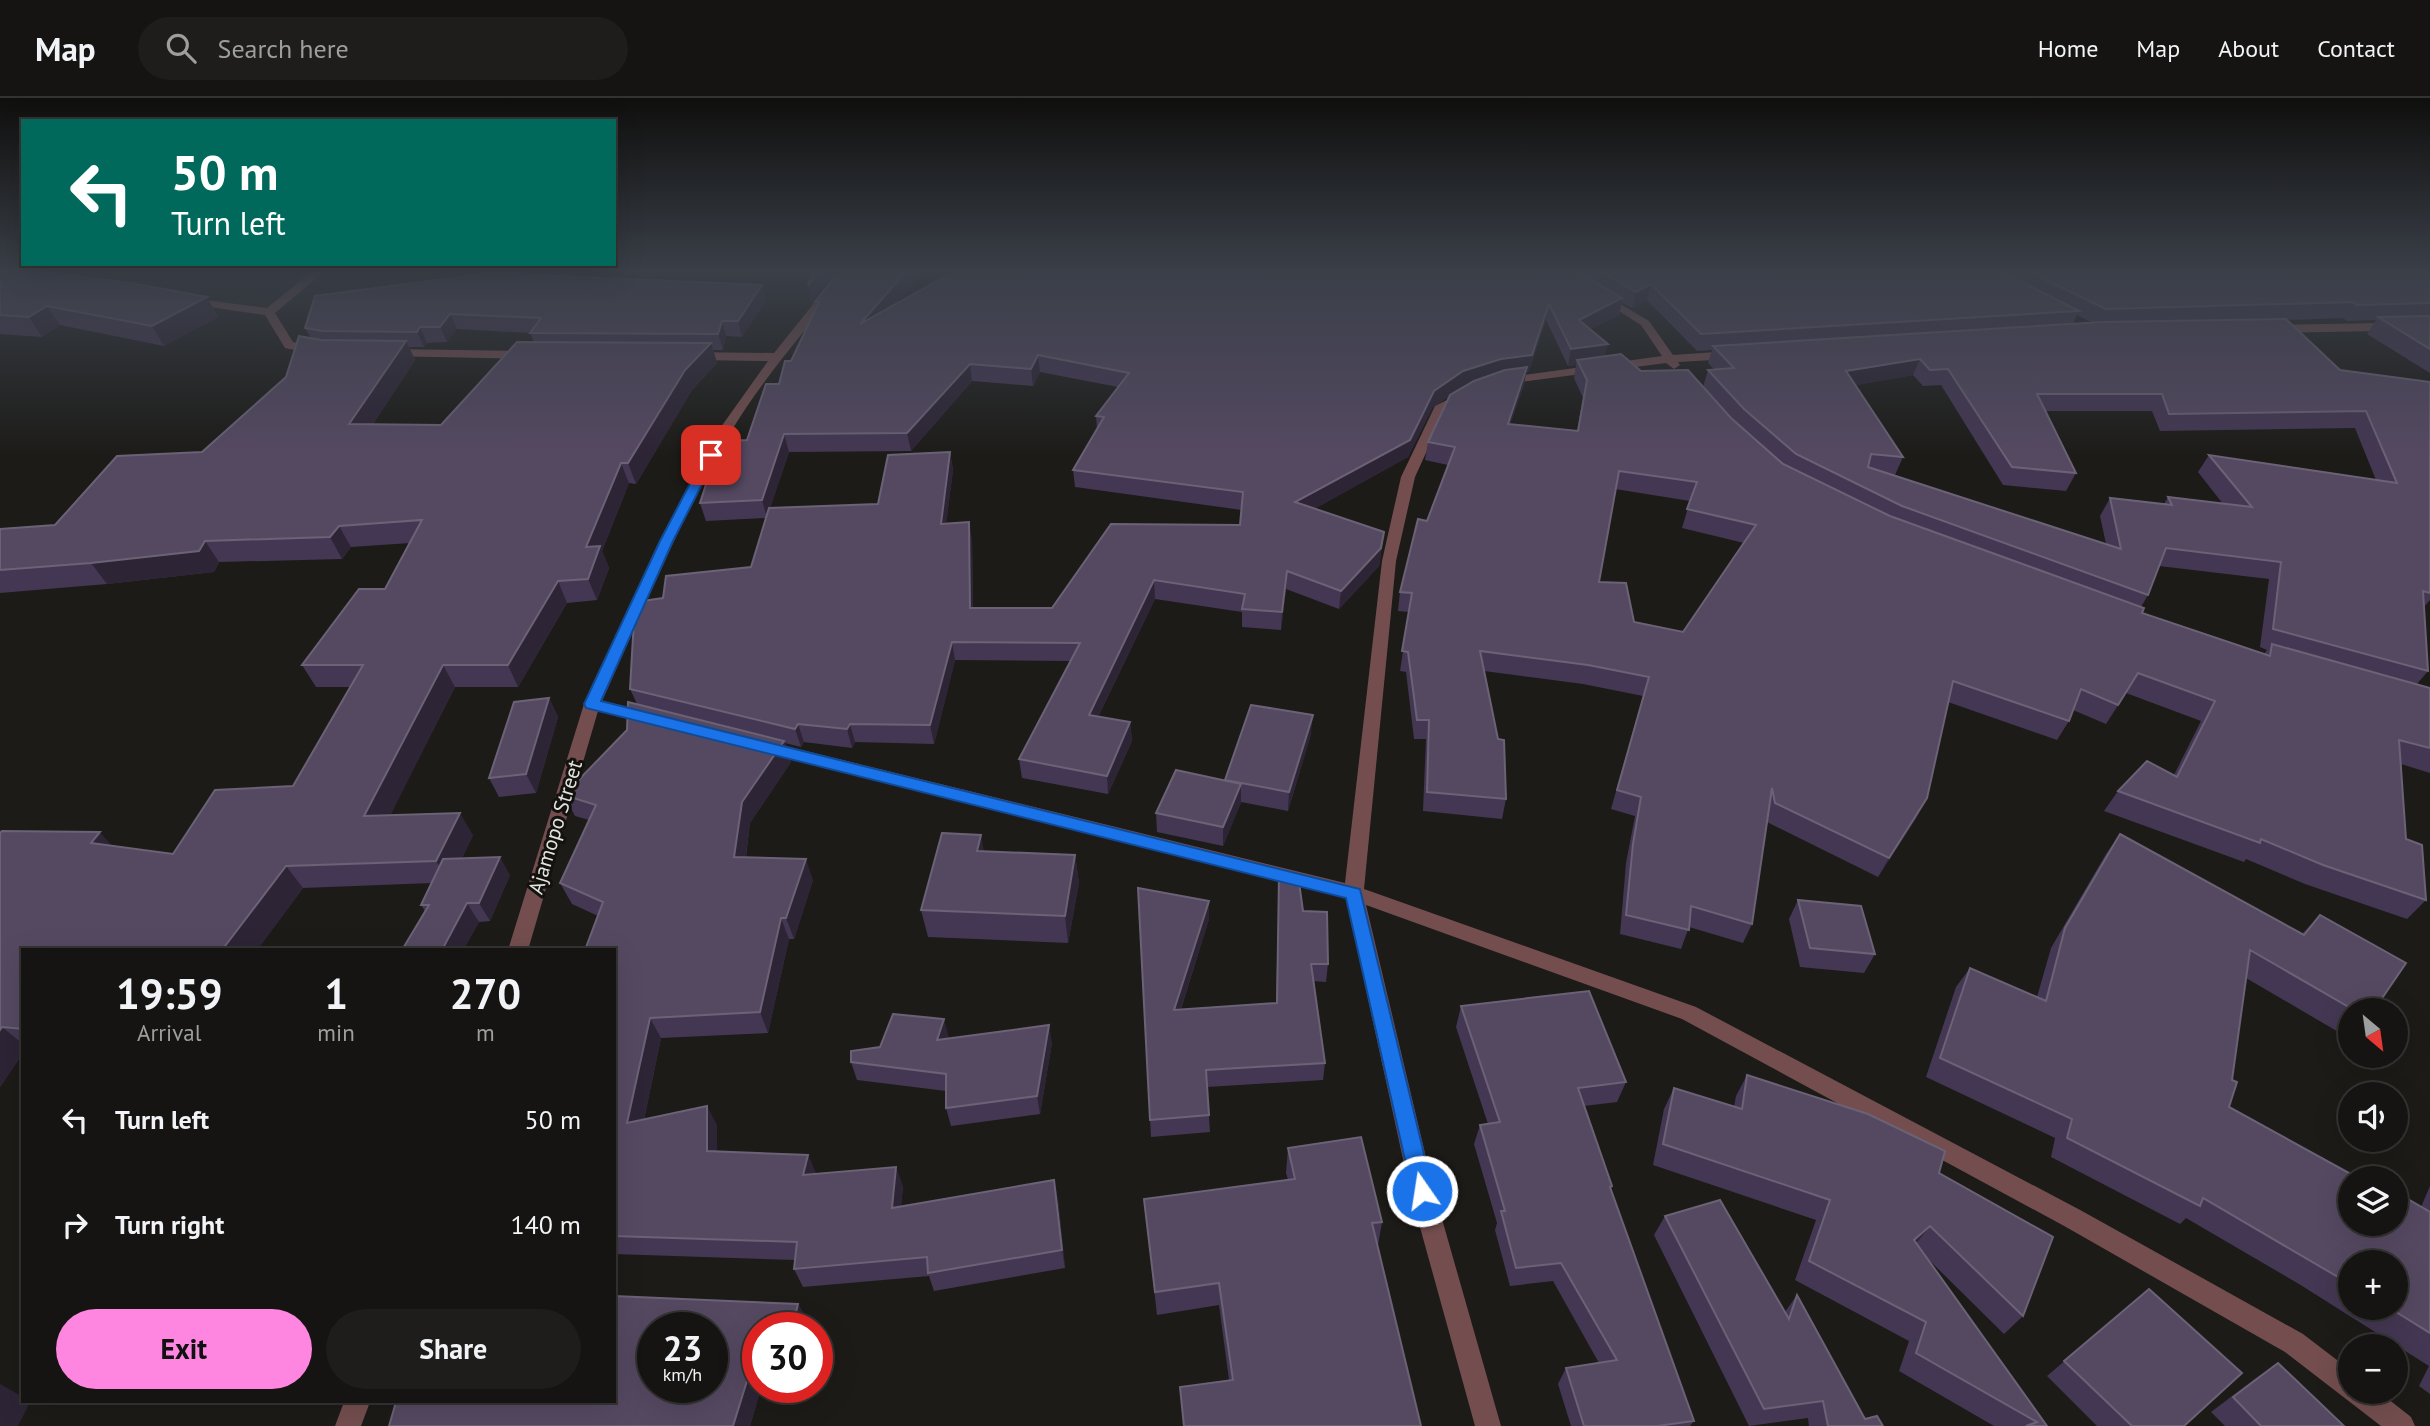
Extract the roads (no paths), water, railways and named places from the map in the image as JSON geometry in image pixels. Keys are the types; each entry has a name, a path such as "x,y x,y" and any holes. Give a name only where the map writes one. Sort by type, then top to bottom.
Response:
{"street":[{"path":"282,334 289,345 331,353"},
{"name":"Ajamopo Street","path":"519,948 592,704 667,541 723,434 795,334"},
{"path":"1652,334 1668,359 1686,379"},
{"path":"373,353 540,355"},
{"path":"1488,1426 1422,1191 1354,894 1389,561 1408,477 1440,410 1483,388 1668,359 1751,354"},
{"path":"679,356 777,357"},
{"path":"592,704 672,724"},
{"path":"739,741 1354,894 1689,1013 2086,1225 2294,1343 2338,1377"},
{"path":"348,1426 357,1403"},
{"path":"2374,1404 2402,1426"}]}
